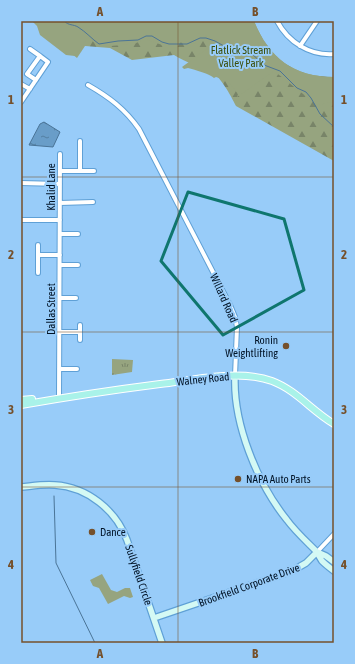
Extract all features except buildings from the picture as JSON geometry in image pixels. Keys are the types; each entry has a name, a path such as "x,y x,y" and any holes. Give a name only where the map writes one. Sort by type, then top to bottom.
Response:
{"main road":[{"name":"Walney Road","path":"21,404 174,382 235,376 258,378 280,384 334,424"},
{"name":"Walney Road","path":"21,400 59,398"}],"street":[{"path":"277,21 286,34 300,46 318,53 334,54"},
{"path":"300,46 317,21"},
{"path":"21,102 48,62 30,49"},
{"path":"36,80 27,74 40,56"},
{"path":"21,84 30,89"},
{"name":"Willard Road","path":"88,85 105,95 119,106 139,129 230,305 237,327 235,376 236,398 249,451 257,471 287,521 317,552 322,561 334,571"},
{"path":"80,141 80,171"},
{"name":"Khalid Lane","path":"60,154 60,220"},
{"path":"60,171 94,171"},
{"path":"21,183 60,184"},
{"path":"60,203 93,202"},
{"path":"21,220 60,220"},
{"name":"Dallas Street","path":"59,398 60,220"},
{"path":"60,234 78,234"},
{"path":"38,245 38,273"},
{"path":"38,255 60,255"},
{"path":"60,265 78,265"},
{"path":"60,298 76,298"},
{"path":"80,325 80,340"},
{"path":"60,332 80,332"},
{"path":"59,369 77,369"},
{"name":"Sullyfield Circle","path":"21,487 47,484 69,487 86,494 104,506 116,519 124,533 162,643"},
{"name":"Brookfield Corporate Drive","path":"154,618 292,571 306,563 334,534"},
{"name":"Willard Road","path":"317,552 334,562"}],"highlighted area":[{"path":"188,192 284,219 304,290 223,335 161,261"}],"green space":[{"name":"Flatlick Stream Valley Park","path":"32,21 254,21 267,45 275,55 285,63 295,69 307,73 334,77 334,109 333,102 317,105 274,71 237,97 238,94 228,81 216,77 214,78 188,68 184,69 182,67 219,40 197,33 197,44 173,42 162,45 145,39 134,44 99,47 88,37 75,56 66,55 40,35 37,26"},
{"path":"254,21 267,45 275,55 285,63 295,69 307,73 334,77 334,161 236,106 221,81 209,70 187,62 174,55 132,60 110,48 85,46 77,58 43,31"},
{"path":"112,359 133,360 132,372 112,375"},
{"path":"102,574 111,590 117,592 125,588 130,588 133,597 130,598 124,596 108,604 99,588 93,586 90,580"}],"water":[{"path":"44,122 60,132 53,147 29,145 40,124"}],"waterway":[{"path":"64,21 78,27 99,44 138,40 146,36 152,36 169,44 187,44 200,38 206,38 231,50 251,53 264,65 280,71 297,88 306,92 320,114 334,127"},
{"path":"54,496 56,563 95,643"}],"place":[{"name":"Ronin Weightlifting","path":"286,346"},
{"name":"NAPA Auto Parts","path":"238,479"},
{"name":"Dance","path":"92,532"}]}
